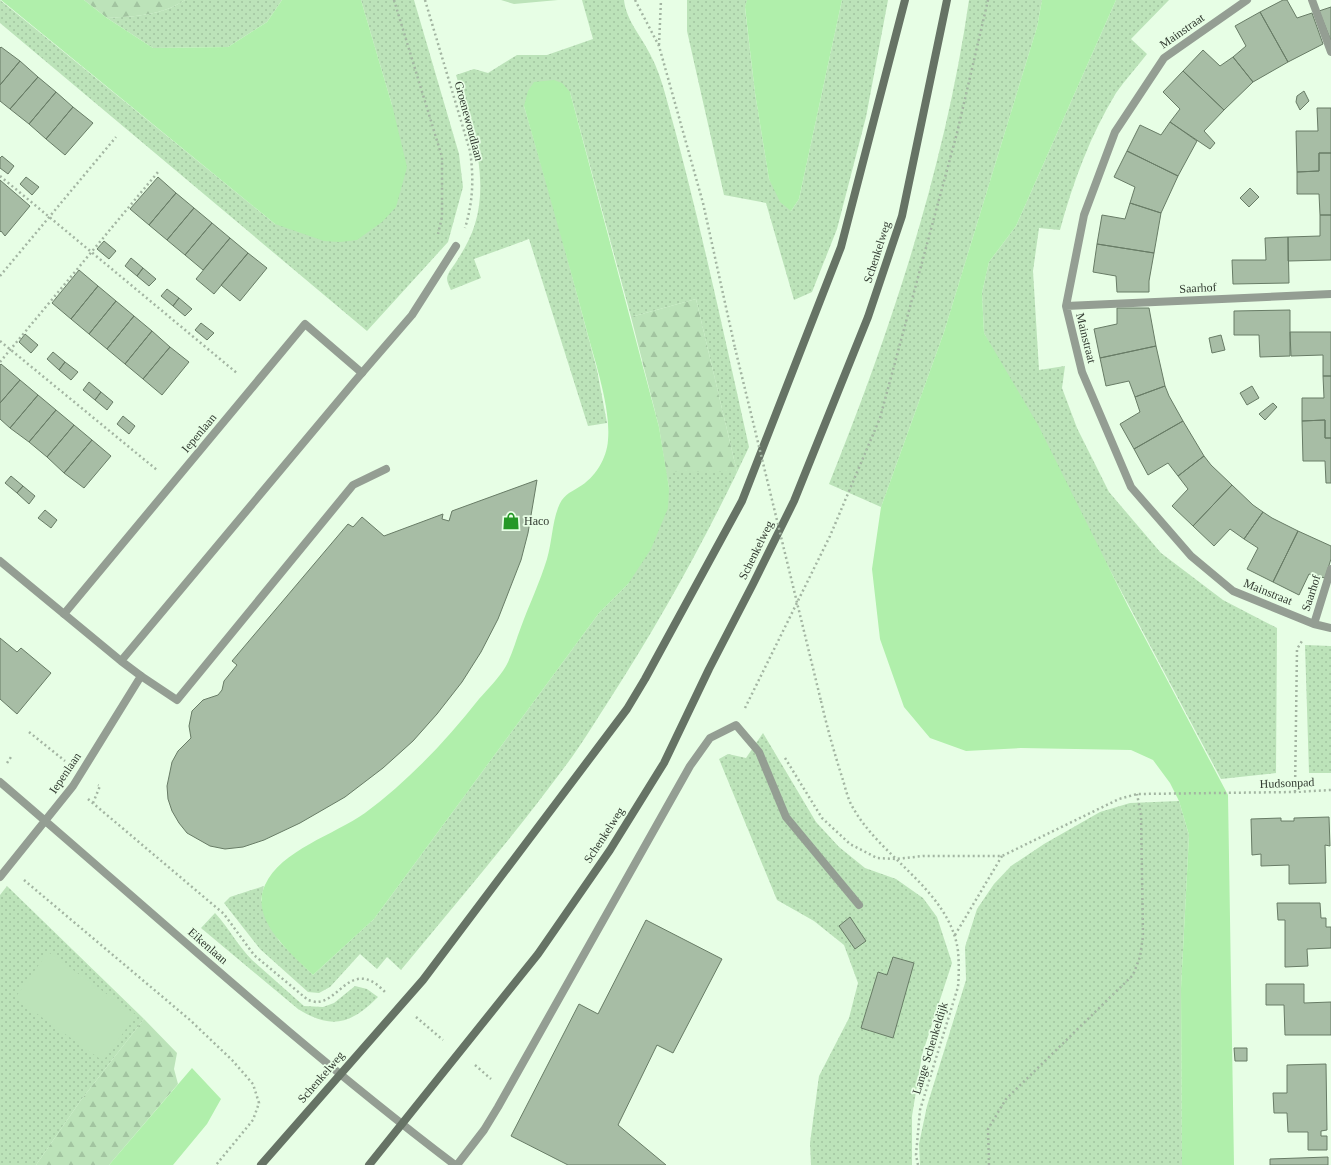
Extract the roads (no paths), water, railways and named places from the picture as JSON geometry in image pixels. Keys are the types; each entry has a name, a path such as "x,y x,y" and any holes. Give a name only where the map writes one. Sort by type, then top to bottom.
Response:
{"main road":[{"name":"Schenkelweg","path":"261,1165 400,1004 423,980 627,709 645,679 742,501 841,246 905,0"},
{"name":"Schenkelweg","path":"369,1165 403,1125 538,954 610,850 659,770 794,500 868,317 902,216 947,0"}],"street":[{"name":"Mainstraat","path":"1247,0 1164,58 1114,132 1084,215 1066,306 1082,372 1131,487 1191,556 1233,591 1314,624 1331,628"},
{"path":"1312,0 1331,52"},
{"path":"121,661 412,315 456,246"},
{"name":"Saarhof","path":"1066,306 1331,294"},
{"name":"Iepenlaan","path":"64,614 305,324 362,373"},
{"path":"0,561 121,661 177,700 353,485 386,469"},
{"name":"Saarhof","path":"1314,624 1331,569"},
{"name":"Iepenlaan","path":"0,877 73,786 141,676"},
{"path":"456,1165 484,1130 507,1092 690,766 710,738 736,725 759,752 786,817 859,905"},
{"name":"Eikenlaan","path":"0,782 340,1073 403,1125 456,1165"}],"place":[{"name":"Haco","path":"511,521"}]}
